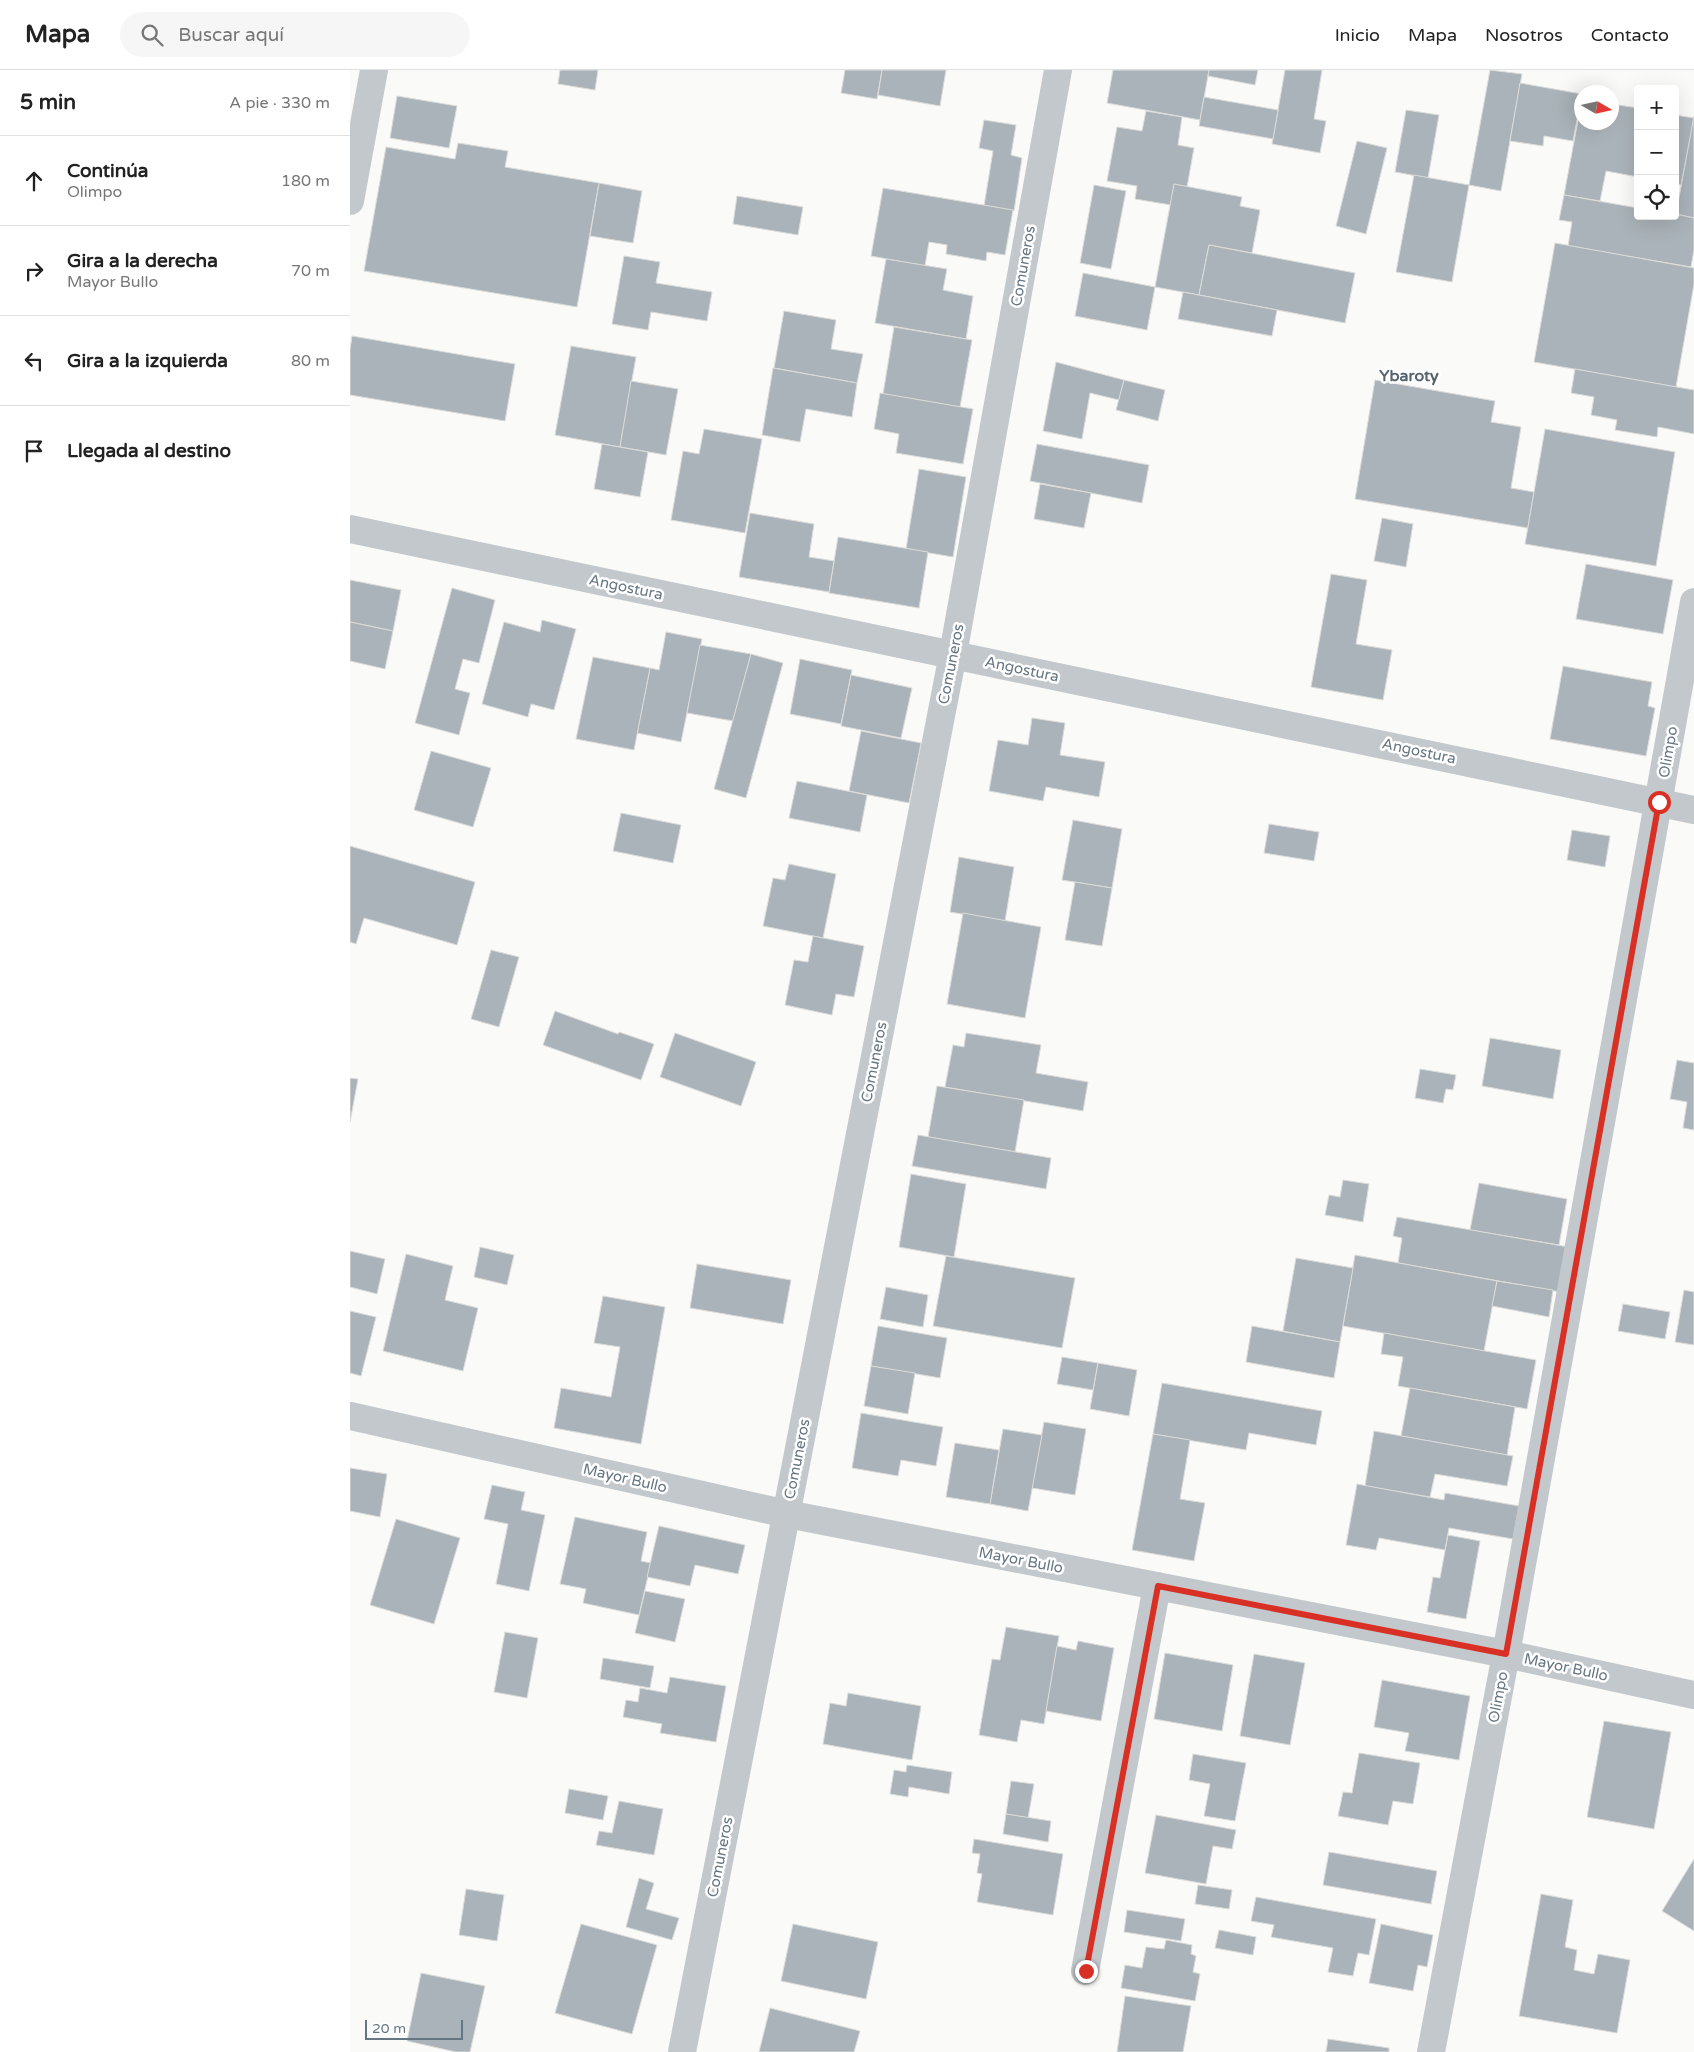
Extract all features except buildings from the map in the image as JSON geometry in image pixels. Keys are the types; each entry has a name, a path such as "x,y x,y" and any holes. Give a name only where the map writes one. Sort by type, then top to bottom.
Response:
{"street":[{"path":"350,201 374,70"},
{"name":"Comuneros","path":"682,2052 953,654 1058,70"},
{"name":"Angostura","path":"350,530 953,654 1694,810"},
{"name":"Olimpo","path":"1430,2052 1506,1654 1694,602"},
{"name":"Mayor Bullo","path":"350,1416 787,1514 1506,1654 1694,1695"},
{"path":"1086,1971 1158,1586"}],"district":[{"name":"Ybaroty","path":"1409,376"}],"route":[{"path":"1086,1971 1158,1586 1506,1654 1659,802"}]}
